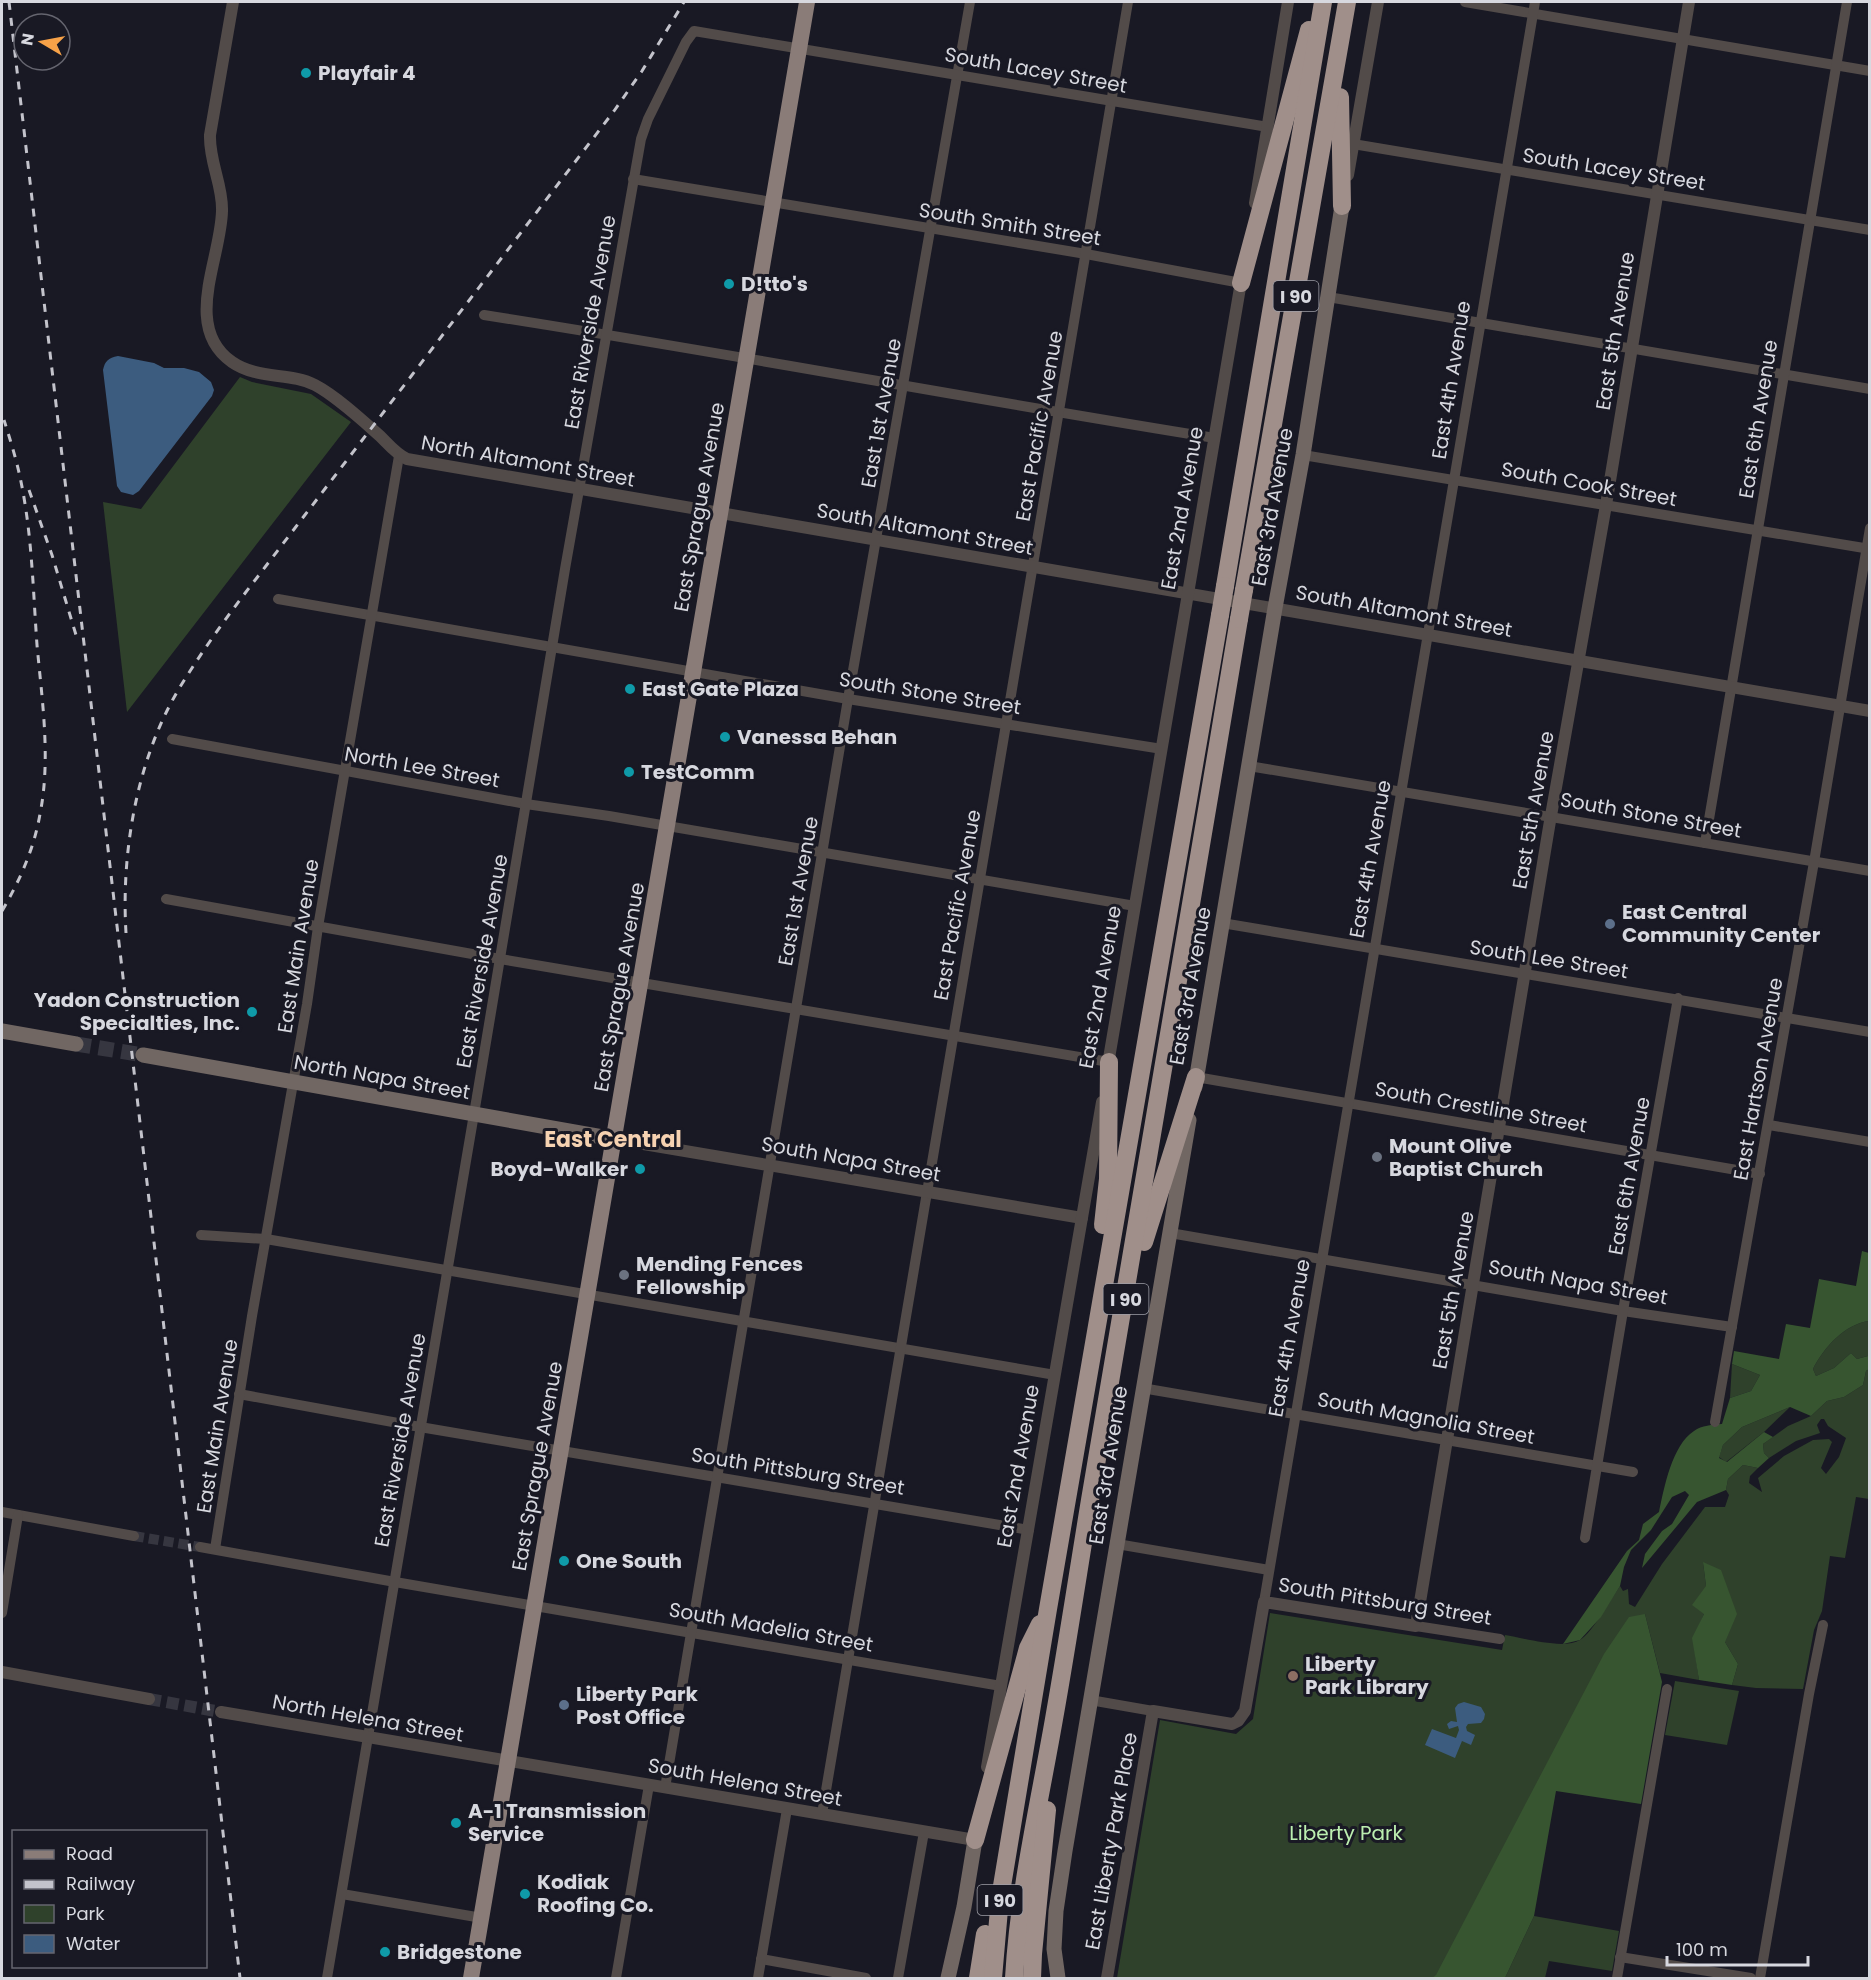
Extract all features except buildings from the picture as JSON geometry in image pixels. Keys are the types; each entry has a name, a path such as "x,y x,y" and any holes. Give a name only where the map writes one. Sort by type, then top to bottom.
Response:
{"highway":[{"path":"1241,283 1306,37 1323,2"},
{"name":"I 90","path":"993,1978 997,1922 1012,1822 1323,2"},
{"path":"1342,206 1339,109 1347,2"},
{"name":"I 90","path":"1014,1978 1023,1887 1054,1719 1239,619 1347,2"},
{"path":"1104,1287 1101,1247 1108,1179 1108,1062"},
{"path":"1125,1304 1196,1077"},
{"path":"975,1840 1028,1648 1048,1609"},
{"path":"1032,1978 1054,1719"},
{"path":"978,1978 996,1868 1012,1822"}],"main road":[{"name":"East Sprague Avenue","path":"471,1978 807,2"},
{"name":"East 3rd Avenue","path":"1058,1978 1054,1949 1056,1911 1142,1388 1303,455 1342,206"},
{"path":"2,1031 76,1044"},
{"name":"North Napa Street","path":"142,1055 614,1139"},
{"name":"East 2nd Avenue","path":"948,1978 964,1907 975,1840"}],"street":[{"name":"North Altamont Street","path":"233,2 209,147 221,192 222,212 207,301 207,316 211,335 220,351 233,362 249,370 315,385 368,426 399,456 426,464 720,513"},
{"name":"East 1st Avenue","path":"665,1788 848,699 970,2"},
{"name":"East Pacific Avenue","path":"822,1814 1128,2"},
{"name":"East 2nd Avenue","path":"975,1840 1288,2"},
{"name":"East 3rd Avenue","path":"1342,206 1378,2"},
{"path":"1465,2 1869,71"},
{"name":"East 4th Avenue","path":"1153,1711 1232,1724 1238,1721 1245,1711 1535,2"},
{"name":"East 5th Avenue","path":"1416,1626 1689,2"},
{"name":"East 6th Avenue","path":"1705,843 1847,2"},
{"name":"South Lacey Street","path":"694,31 1268,127"},
{"name":"East Riverside Avenue","path":"327,1978 633,179 641,139 648,119 686,42 694,31"},
{"name":"South Lacey Street","path":"1353,144 1869,230"},
{"name":"South Smith Street","path":"633,179 1086,254 1241,283"},
{"path":"1328,297 1869,389"},
{"path":"484,315 1215,438"},
{"name":"South Cook Street","path":"1303,455 1868,549"},
{"name":"East Main Avenue","path":"215,1549 239,1394 399,456"},
{"name":"South Altamont Street","path":"720,513 1869,711"},
{"name":"East Hartson Avenue","path":"1715,1422 1868,549 1869,528"},
{"name":"South Stone Street","path":"278,599 848,699 1162,749"},
{"name":"North Lee Street","path":"172,739 526,804 667,826"},
{"name":"South Stone Street","path":"1249,766 1869,871"},
{"path":"667,826 1135,906"},
{"path":"166,899 501,959 1108,1062"},
{"name":"South Lee Street","path":"1222,923 1869,1032"},
{"name":"East 6th Avenue","path":"1585,1538 1678,998"},
{"name":"South Crestline Street","path":"1196,1077 1760,1174"},
{"path":"1768,1125 1869,1142"},
{"name":"South Napa Street","path":"614,1139 1082,1218"},
{"name":"South Napa Street","path":"1170,1233 1623,1311 1732,1327"},
{"path":"201,1235 266,1239 1055,1375"},
{"name":"South Magnolia Street","path":"1142,1388 1448,1439 1633,1473"},
{"name":"South Pittsburg Street","path":"239,1394 420,1427 1029,1530"},
{"path":"2,1512 134,1536"},
{"path":"2,1613 18,1515"},
{"name":"South Pittsburg Street","path":"1117,1544 1269,1570"},
{"name":"South Madelia Street","path":"200,1547 1001,1686"},
{"name":"South Pittsburg Street","path":"1264,1602 1500,1639"},
{"path":"1761,1978 1823,1625"},
{"path":"2,1672 150,1699"},
{"path":"1617,1978 1667,1689"},
{"path":"1090,1700 1153,1711"},
{"name":"East Liberty Park Place","path":"1107,1978 1153,1711"},
{"name":"North Helena Street","path":"221,1712 509,1762"},
{"name":"South Helena Street","path":"509,1762 975,1840"},
{"path":"616,1978 650,1785"},
{"path":"758,1978 787,1809"},
{"path":"898,1978 924,1832"},
{"path":"342,1894 482,1918"},
{"path":"1620,1957 1751,1978"},
{"path":"761,1959 866,1978"}],"green space":[{"path":"240,377 252,382 311,394 351,422 127,712 103,502 141,509"},
{"path":"1862,1251 1869,1253 1869,1321 1852,1327 1836,1338 1813,1369 1816,1376 1834,1368 1851,1353 1857,1359 1868,1356 1869,1351 1869,1369 1866,1371 1863,1385 1844,1397 1827,1401 1811,1416 1790,1407 1742,1427 1723,1445 1719,1458 1727,1462 1764,1432 1773,1437 1763,1444 1764,1453 1769,1458 1758,1468 1743,1465 1728,1479 1726,1490 1697,1502 1642,1568 1645,1554 1662,1531 1672,1524 1689,1495 1685,1491 1672,1497 1651,1530 1631,1550 1620,1586 1601,1617 1580,1640 1563,1644 1627,1551 1639,1540 1643,1524 1659,1512 1670,1468 1680,1446 1694,1431 1722,1424 1730,1398 1751,1391 1760,1375 1732,1364 1734,1351 1779,1359 1786,1324 1810,1328 1819,1279 1856,1286"},
{"path":"1869,1321 1868,1356 1857,1359 1851,1353 1834,1368 1816,1376 1813,1369 1829,1345 1852,1327"},
{"path":"1732,1364 1760,1375 1751,1391 1730,1398"},
{"name":"Liberty Park","path":"1869,1369 1869,1499 1856,1497 1845,1558 1830,1556 1822,1611 1814,1630 1803,1689 1732,1685 1738,1664 1725,1642 1703,1562 1706,1586 1704,1614 1693,1639 1699,1680 1660,1673 1645,1614 1436,1976 1432,1978 1117,1978 1160,1720 1236,1734 1253,1719 1270,1613 1502,1650 1505,1635 1554,1644 1573,1643 1585,1636 1596,1623 1620,1586 1623,1591 1628,1589 1629,1604 1635,1607 1662,1564 1705,1507 1725,1507 1729,1495 1726,1490 1728,1479 1743,1465 1758,1468 1750,1476 1749,1483 1762,1492 1758,1478 1784,1456 1813,1440 1829,1439 1832,1442 1821,1468 1826,1474 1839,1457 1846,1438 1828,1426 1824,1419 1821,1419 1817,1425 1820,1433 1796,1441 1769,1458 1764,1453 1763,1444 1788,1426 1811,1416 1827,1401 1844,1397 1863,1385 1866,1371"},
{"path":"1790,1407 1764,1432 1726,1462 1719,1457 1723,1445 1742,1427"},
{"path":"1703,1562 1721,1570 1737,1614 1725,1642 1738,1664 1732,1685 1699,1680 1692,1638 1704,1614 1692,1605 1706,1586"},
{"path":"1645,1614 1662,1682 1641,1804 1556,1791 1534,1916 1505,1978 1432,1978 1436,1975 1604,1654 1629,1617"},
{"path":"1675,1681 1739,1691 1727,1745 1665,1735"},
{"path":"1534,1916 1619,1931 1612,1971 1549,1961 1545,1978 1505,1978"}],"water":[{"path":"118,356 154,363 164,368 184,368 199,372 211,382 214,390 212,396 139,491 133,495 121,492 117,486 103,370 108,360"},
{"path":"1464,1702 1481,1707 1485,1714 1481,1723 1468,1724 1466,1727 1467,1731 1475,1735 1471,1745 1462,1741 1455,1758 1425,1745 1432,1729 1456,1738 1458,1726 1449,1729 1447,1724 1451,1721 1457,1722 1455,1708"}],"tunnel":[{"path":"76,1044 143,1055"},
{"path":"134,1536 200,1547"},
{"path":"149,1699 221,1712"}],"railway":[{"path":"9,2 240,1978"},
{"path":"126,933 126,870 135,806 153,744 180,687 238,602 614,111 642,71 684,2"},
{"path":"2,911 20,876 34,840 45,772 43,708 32,561 24,498 4,420"},
{"path":"29,490 52,555 76,635"}],"place":[{"name":"Playfair 4","path":"306,73"},
{"name":"D!tto's","path":"729,284"},
{"name":"East Gate Plaza","path":"630,689"},
{"name":"Vanessa Behan","path":"725,737"},
{"name":"TestComm","path":"629,772"},
{"name":"East Central Community Center","path":"1610,924"},
{"name":"Yadon Construction Specialties, Inc.","path":"252,1012"},
{"name":"Mount Olive Baptist Church","path":"1377,1157"},
{"name":"Boyd-Walker","path":"640,1169"},
{"name":"Mending Fences Fellowship","path":"624,1275"},
{"name":"One South","path":"564,1561"},
{"name":"Liberty Park Library","path":"1293,1676"},
{"name":"Liberty Park Post Office","path":"564,1705"},
{"name":"A-1 Transmission Service","path":"456,1823"},
{"name":"Kodiak Roofing Co.","path":"525,1894"},
{"name":"Bridgestone","path":"385,1952"}],"district":[{"name":"East Central","path":"613,1139"}]}
